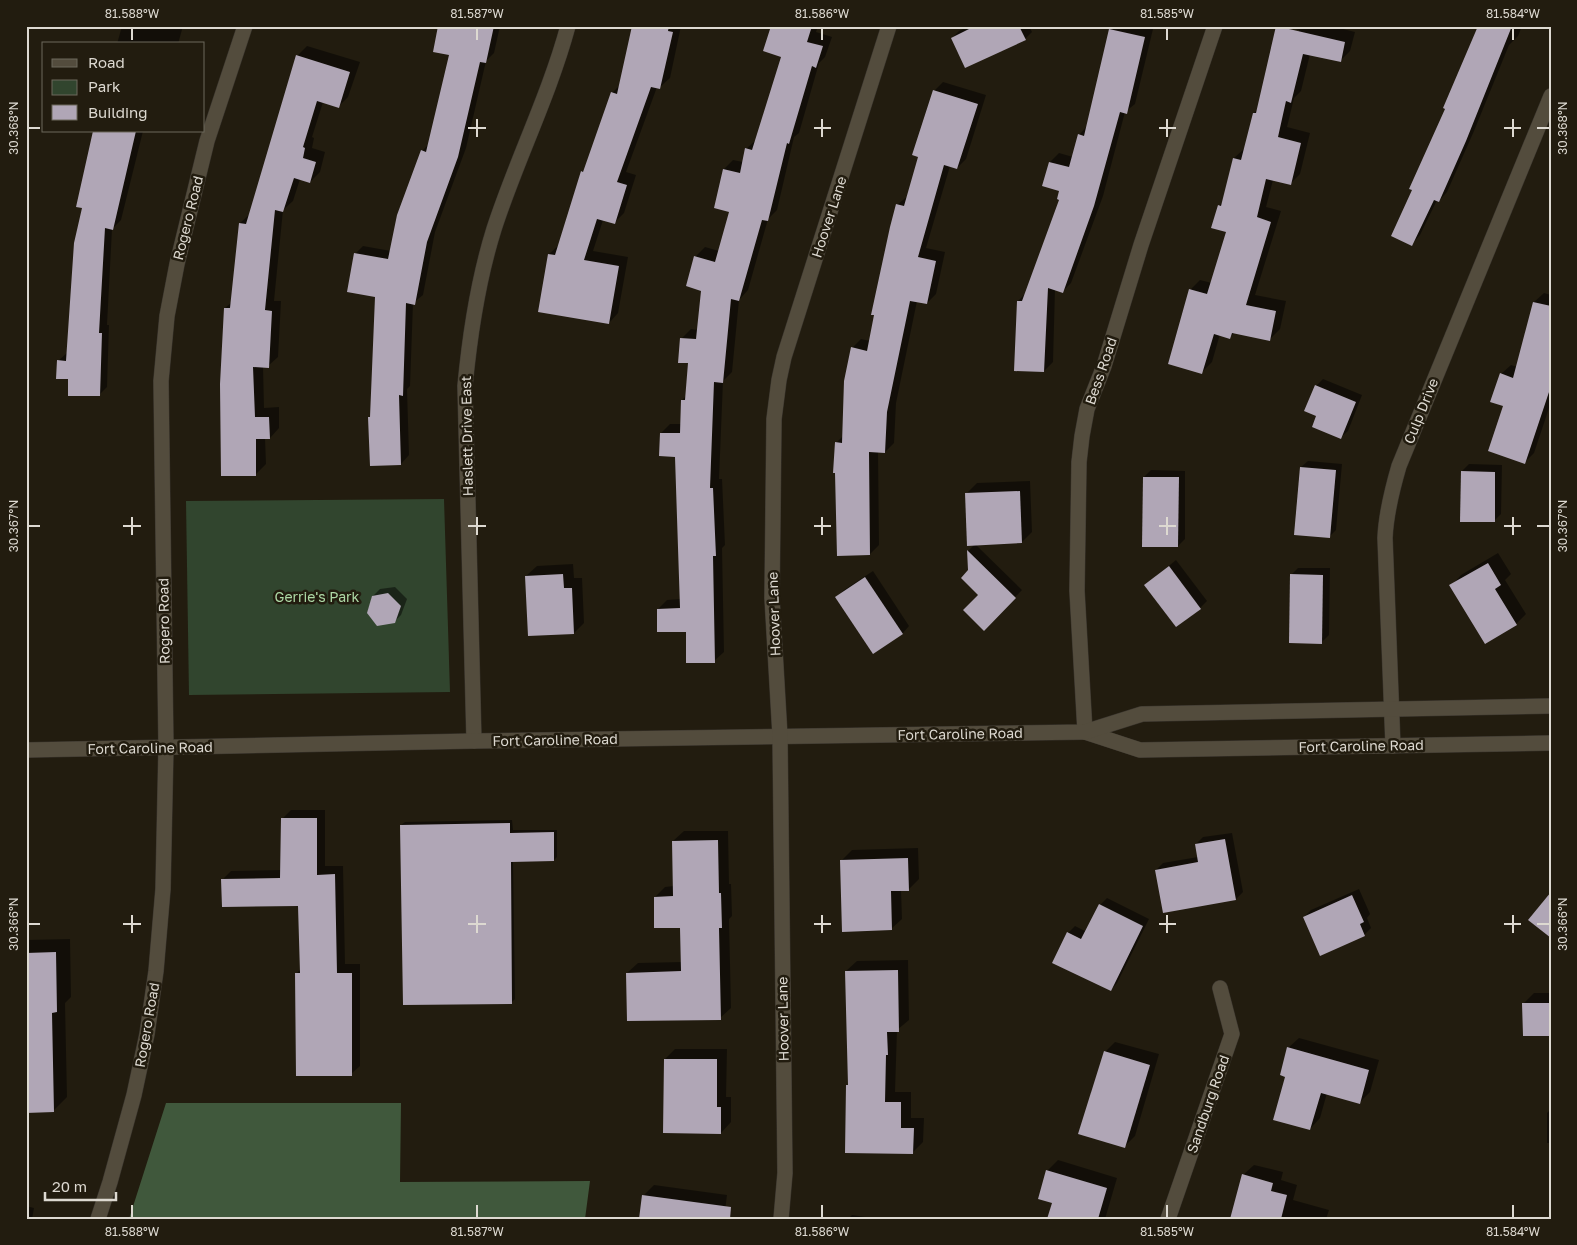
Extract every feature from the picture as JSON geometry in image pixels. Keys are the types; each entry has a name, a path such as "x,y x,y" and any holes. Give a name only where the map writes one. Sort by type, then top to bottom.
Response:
{"street":[{"name":"Rogero Road","path":"98,1219 134,1095 155,980 163,889 166,747 161,381 167,316 177,264 207,141 245,26"},
{"name":"Haslett Drive East","path":"474,741 465,386 470,337 494,229 546,91 568,26"},
{"name":"Hoover Lane","path":"781,1219 785,1173 780,736 772,598 774,419 784,357 889,26"},
{"name":"Bess Road","path":"1084,732 1077,591 1079,462 1087,409 1104,366 1141,245 1215,26"},
{"name":"Culp Drive","path":"1393,746 1385,538 1386,520 1393,484 1406,448 1551,96"},
{"name":"Fort Caroline Road","path":"26,750 1084,732 1142,714 1551,706"},
{"name":"Fort Caroline Road","path":"1084,732 1140,750 1551,743"},
{"name":"Sandburg Road","path":"1168,1219 1232,1034 1220,988"}],"green space":[{"name":"Gerrie's Park","path":"444,499 450,692 189,695 186,501"},
{"path":"166,1103 401,1103 400,1182 590,1181 585,1219 129,1219"}],"building":[{"path":"438,26 494,26 486,63 480,62 458,157 427,242 415,305 406,303 403,396 399,395 401,465 370,466 368,417 370,417 375,297 347,292 354,253 388,259 397,215 421,150 426,152 449,55 433,52"},
{"path":"632,26 669,26 668,31 673,32 660,89 651,87 617,182 627,185 615,224 597,219 584,260 619,266 609,324 538,312 548,254 555,255 581,171 583,172 611,92 617,94"},
{"path":"771,26 812,26 807,42 823,46 816,68 812,66 789,144 787,143 768,221 762,220 739,301 731,299 723,383 714,382 710,488 713,488 716,556 713,556 715,663 686,663 686,632 657,632 657,609 680,608 675,457 659,456 660,433 680,433 681,400 685,400 688,363 678,363 680,338 696,339 701,291 686,286 694,256 715,262 729,212 714,208 723,169 740,173 745,148 752,150 781,57 763,51"},
{"path":"975,26 1019,26 1026,40 965,68 951,38"},
{"path":"1276,26 1345,42 1341,62 1303,54 1291,103 1286,101 1278,137 1301,143 1291,185 1266,179 1257,217 1271,222 1246,305 1276,311 1270,341 1232,333 1230,339 1214,334 1202,374 1168,364 1189,289 1207,294 1226,232 1211,228 1218,205 1221,206 1233,158 1241,160 1253,113 1256,113"},
{"path":"1478,26 1512,26 1466,141 1439,202 1434,200 1412,246 1391,236 1412,190 1409,189 1445,109 1443,108"},
{"path":"1109,29 1145,37 1127,114 1120,112 1094,206 1063,293 1048,288 1044,372 1014,371 1017,301 1022,301 1059,200 1057,199 1059,191 1042,186 1049,162 1069,167 1078,134 1084,136"},
{"path":"296,55 350,72 339,108 317,101 303,147 305,148 303,158 316,162 310,183 294,178 283,212 275,210 265,310 272,311 269,368 253,367 255,417 269,417 270,439 256,439 256,476 221,476 220,384 224,308 230,308 239,223 246,224"},
{"path":"933,90 978,104 957,169 944,165 918,257 936,261 927,304 910,301 887,412 885,453 869,452 870,555 837,556 835,473 833,473 835,442 842,443 844,381 851,347 867,351 874,315 871,315 890,227 896,204 904,206 918,157 912,155"},
{"path":"93,132 136,132 113,230 105,228 99,333 102,333 100,396 68,396 68,379 56,379 57,360 66,361 74,243 82,208 76,207"},
{"path":"1533,302 1551,306 1551,386 1525,464 1488,451 1503,406 1490,402 1500,373 1513,378"},
{"path":"1315,385 1356,402 1341,439 1312,427 1316,416 1304,411"},
{"path":"1300,467 1336,470 1330,538 1294,535"},
{"path":"1461,471 1495,472 1495,522 1460,522"},
{"path":"1143,477 1179,477 1178,547 1142,547"},
{"path":"1020,491 1022,543 967,546 965,493"},
{"path":"967,550 1016,598 984,631 963,610 978,595 961,578 968,570"},
{"path":"1488,563 1501,585 1495,589 1517,625 1485,644 1449,585"},
{"path":"1169,566 1201,609 1176,627 1144,585"},
{"path":"563,574 564,588 572,588 574,634 528,636 525,576"},
{"path":"1290,574 1323,575 1322,644 1289,643"},
{"path":"865,577 903,634 873,654 835,597"},
{"path":"388,593 401,606 395,623 377,626 367,613 372,596"},
{"path":"281,818 317,818 317,875 335,874 337,973 352,973 352,1076 296,1076 295,973 300,973 298,906 222,907 221,879 280,878"},
{"path":"510,823 510,833 554,832 554,861 511,862 512,1004 403,1005 400,825"},
{"path":"1225,839 1236,900 1163,913 1155,870 1198,862 1195,844"},
{"path":"718,840 722,928 719,928 721,1020 627,1021 626,973 681,971 680,928 654,928 654,897 673,896 672,841"},
{"path":"908,858 909,891 891,891 892,930 842,932 840,860"},
{"path":"1551,892 1551,938 1528,920"},
{"path":"1352,895 1364,922 1360,924 1365,936 1320,956 1303,917"},
{"path":"1099,904 1143,926 1111,991 1052,963 1067,932 1081,939"},
{"path":"56,952 57,1012 52,1013 54,1112 26,1113 26,953"},
{"path":"898,970 899,1032 887,1032 888,1055 886,1055 885,1102 901,1102 901,1128 914,1128 913,1154 845,1153 846,1085 848,1085 845,971"},
{"path":"1522,1003 1551,1003 1551,1036 1523,1036"},
{"path":"1287,1047 1369,1070 1360,1104 1321,1093 1310,1130 1273,1120 1285,1077 1280,1075"},
{"path":"1104,1051 1150,1065 1125,1148 1078,1134"},
{"path":"664,1059 717,1059 717,1107 721,1107 721,1134 663,1133"},
{"path":"1046,1170 1107,1188 1098,1219 1047,1219 1052,1203 1038,1199"},
{"path":"1242,1174 1273,1183 1271,1191 1287,1195 1281,1219 1230,1219"},
{"path":"642,1195 731,1207 730,1219 639,1219"}]}
